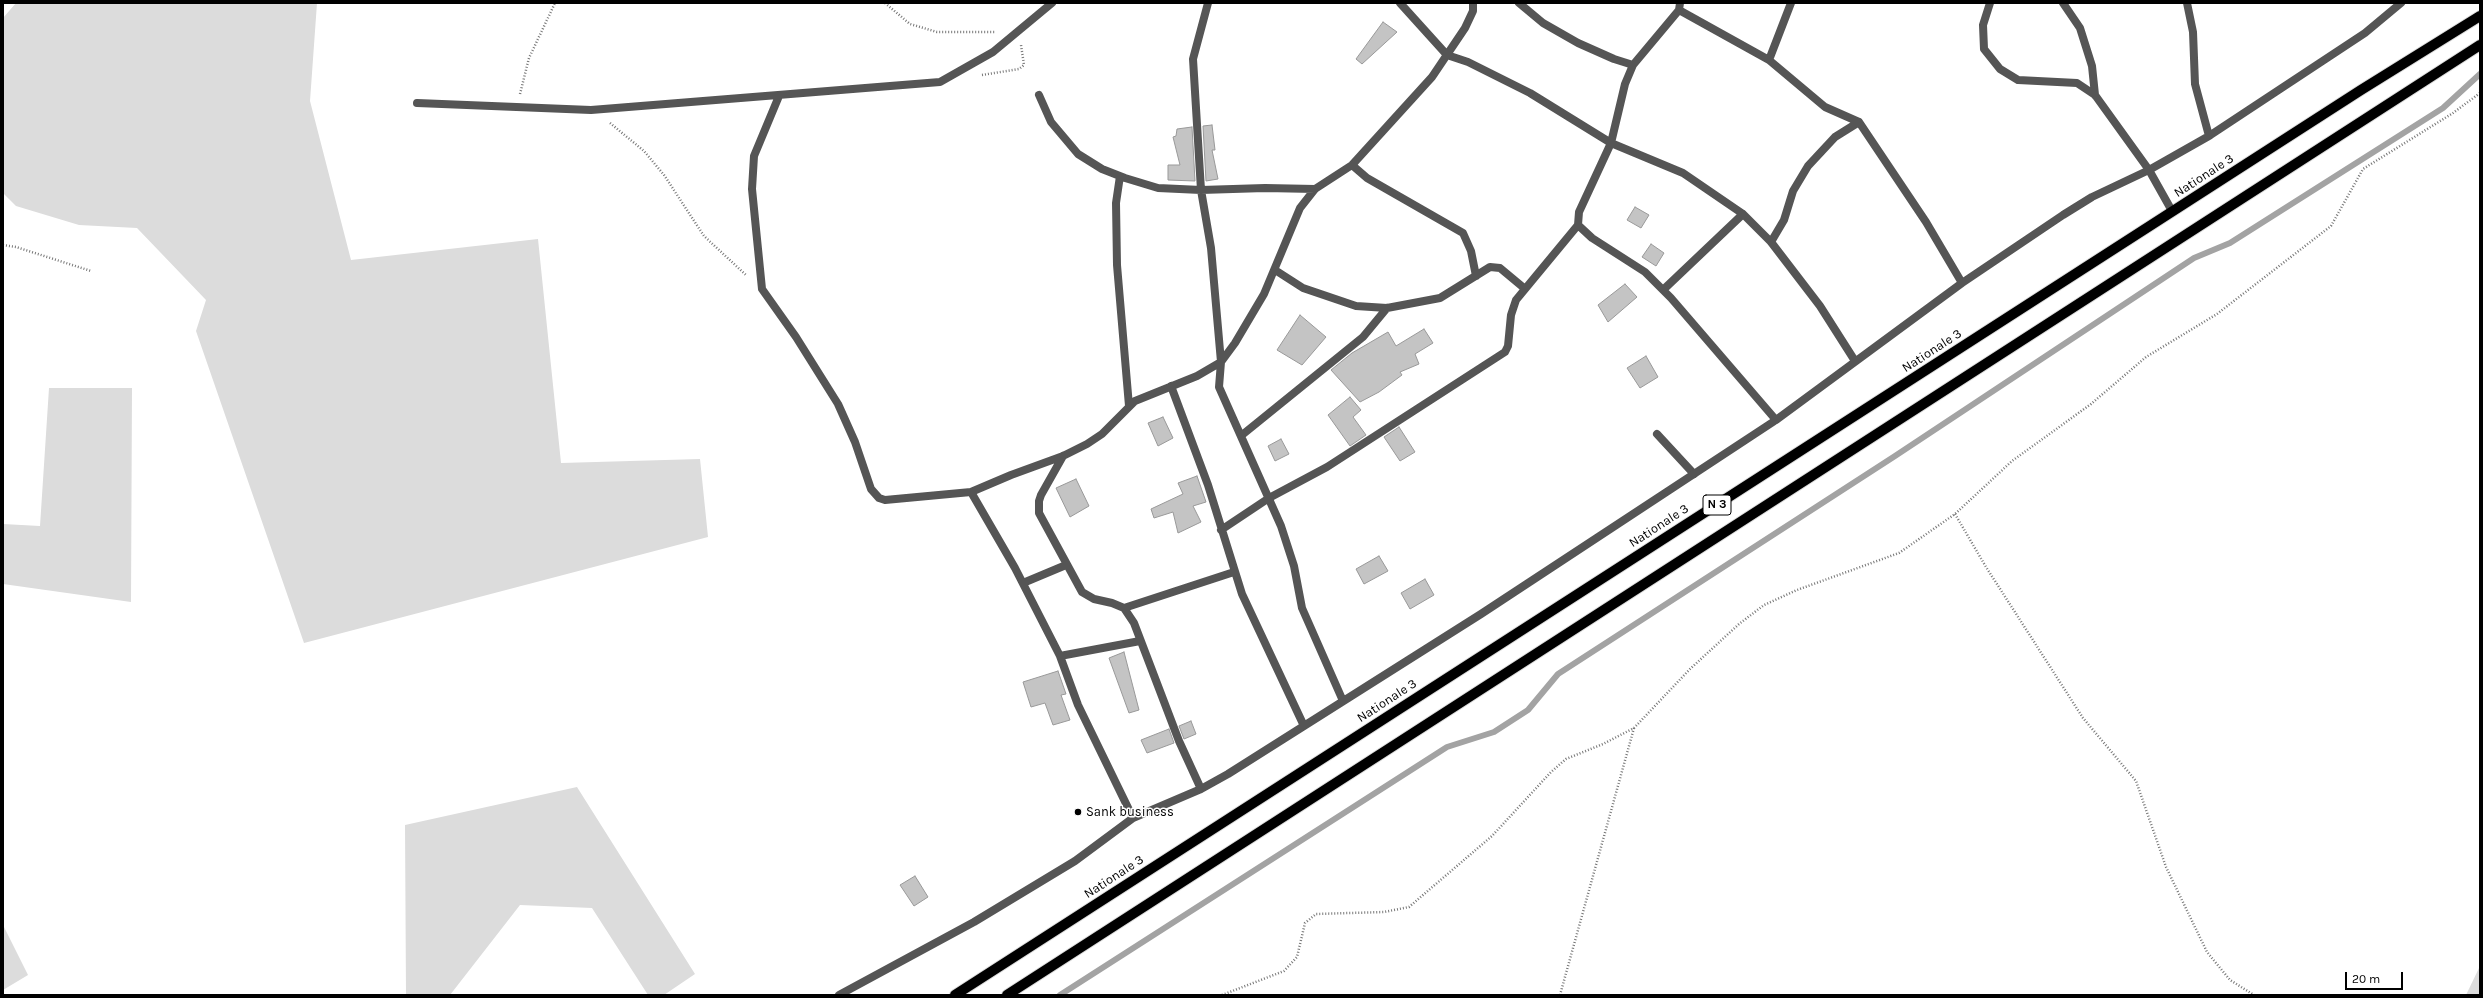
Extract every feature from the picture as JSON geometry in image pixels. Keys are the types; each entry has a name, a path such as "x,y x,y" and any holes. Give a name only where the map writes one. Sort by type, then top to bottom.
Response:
{"main road":[{"name":"Nationale 3","path":"955,995 2172,211 2480,16"},
{"name":"N 3","path":"1007,995 2480,45"}],"street":[{"path":"417,103 518,105 591,110 940,82 993,52 1052,3"},
{"path":"1208,3 1193,59 1200,190 1211,248 1221,362 1219,387 1242,435 1269,498 1294,566 1302,608 1343,701"},
{"path":"1400,3 1447,55 1468,62 1530,93 1610,143 1683,173 1743,214 1771,242 1820,306 1855,361"},
{"path":"779,96 754,156 752,189 762,289 796,337 838,404 855,442 871,489 879,498 885,500 971,492 1011,475 1063,456 1102,434 1128,406 1152,392 1197,376 1221,362 1239,337 1275,270 1300,208 1315,189 1352,165 1432,77 1470,21 1473,3"},
{"path":"1519,3 1543,24 1578,43 1614,59 1633,65"},
{"path":"1769,60 1791,3"},
{"path":"1990,3 1983,25 1984,49 2000,69 2018,80 2077,83 2095,95 2149,170 2172,211"},
{"path":"2063,3 2080,28 2092,66 2095,95"},
{"path":"2187,3 2193,32 2195,84 2209,136"},
{"path":"839,995 974,922 1075,861 1133,818 1201,789 1304,726 1776,420 1962,283 2092,197 2149,170 2209,136 2365,33 2401,3"},
{"path":"1221,530 1269,498 1327,467 1505,352 1509,340 1512,308 1524,288 1578,225 1579,212 1610,143 1625,84 1633,65 1680,6 1769,60 1825,107 1859,122 1926,222 1962,283"},
{"path":"1039,95 1051,122 1078,154 1120,176 1158,188 1200,190 1266,188 1315,189"},
{"path":"1771,242 1784,220 1793,191 1808,166 1835,137 1859,122"},
{"path":"1352,165 1366,178 1463,233 1471,251 1476,276"},
{"path":"1120,176 1116,204 1117,265 1128,406"},
{"path":"1663,290 1743,214"},
{"path":"1578,225 1592,238 1645,272 1663,290 1776,420"},
{"path":"1275,270 1303,288 1356,306 1387,308 1440,298 1490,266 1496,267 1524,288"},
{"path":"1242,435 1363,337 1387,308"},
{"path":"1171,386 1208,485 1242,594 1304,726"},
{"path":"1657,434 1694,474"},
{"path":"1063,456 1039,501 1040,513 1066,565 1082,592 1094,599 1112,603 1124,608 1134,623 1179,741 1201,789"},
{"path":"971,492 1023,583 1060,656 1078,706 1133,818"},
{"path":"1023,583 1066,565"},
{"path":"1124,608 1234,572"},
{"path":"1060,656 1140,640"}],"path":[{"path":"518,105 529,58 554,3"},
{"path":"886,3 910,24 937,32 1017,32 1025,60 1024,65 1019,69"},
{"path":"1222,995 1284,971 1297,958 1305,924 1316,914 1384,912 1409,907 1492,836 1551,772 1566,759 1603,744 1634,728 1690,669 1739,624 1764,605 1797,590 1899,553 1955,514 2012,461 2091,404 2146,357 2217,314 2331,226 2362,169 2453,113 2480,92"},
{"path":"591,110 624,133 644,151 664,175 704,236 762,289"},
{"path":"3,245 31,251 91,271"},
{"path":"1955,514 1986,567 2083,718 2136,780 2166,867 2207,952 2230,980 2254,995"},
{"path":"1560,995 1634,728"}],"shaded area":[{"path":"16,3 317,3 310,101 351,260 538,239 561,463 700,459 708,537 304,643 196,331 206,300 137,228 79,225 16,206 3,193 3,18"},
{"path":"49,388 132,388 131,602 3,584 3,524 40,526"},
{"path":"577,787 695,974 664,995 648,995 592,908 520,905 450,995 406,995 405,825"},
{"path":"3,925 28,975 3,990"},
{"path":"2480,966 2480,995 2466,995"}],"building":[{"path":"1383,22 1397,32 1362,64 1356,59"},
{"path":"1212,125 1215,150 1212,150 1218,179 1206,181 1203,126"},
{"path":"1192,127 1195,181 1168,180 1168,165 1180,165 1173,137 1176,136 1177,129"},
{"path":"1635,207 1649,215 1641,228 1627,220"},
{"path":"1651,244 1664,253 1656,266 1642,257"},
{"path":"1625,284 1637,297 1608,322 1598,305"},
{"path":"1300,315 1326,337 1302,365 1277,350"},
{"path":"1424,329 1433,343 1415,354 1419,364 1400,372 1402,375 1379,392 1360,402 1331,370 1352,353 1388,332 1396,346"},
{"path":"1646,356 1658,377 1640,388 1627,368"},
{"path":"1350,397 1361,410 1353,417 1366,435 1350,446 1328,415"},
{"path":"1163,417 1173,438 1158,446 1148,423"},
{"path":"1399,427 1415,452 1400,461 1384,437"},
{"path":"1281,439 1289,454 1275,461 1268,446"},
{"path":"1197,476 1206,502 1193,506 1201,522 1178,533 1173,512 1154,518 1151,509 1183,494 1178,483"},
{"path":"1076,479 1089,506 1070,517 1056,488"},
{"path":"1379,556 1388,571 1364,584 1356,569"},
{"path":"1425,579 1434,595 1410,609 1401,593"},
{"path":"1124,652 1139,710 1129,713 1109,658"},
{"path":"1058,671 1066,694 1061,695 1070,720 1053,725 1045,703 1031,707 1023,682"},
{"path":"1191,721 1196,734 1184,739 1179,726"},
{"path":"1169,729 1174,743 1147,753 1141,740"},
{"path":"915,876 928,897 914,906 900,885"}],"waterway":[{"path":"1060,995 1447,747 1494,732 1528,710 1558,674 1895,456 2194,258 2230,243 2443,108 2480,74"}],"place":[{"name":"Sank business","path":"1078,812"}]}
